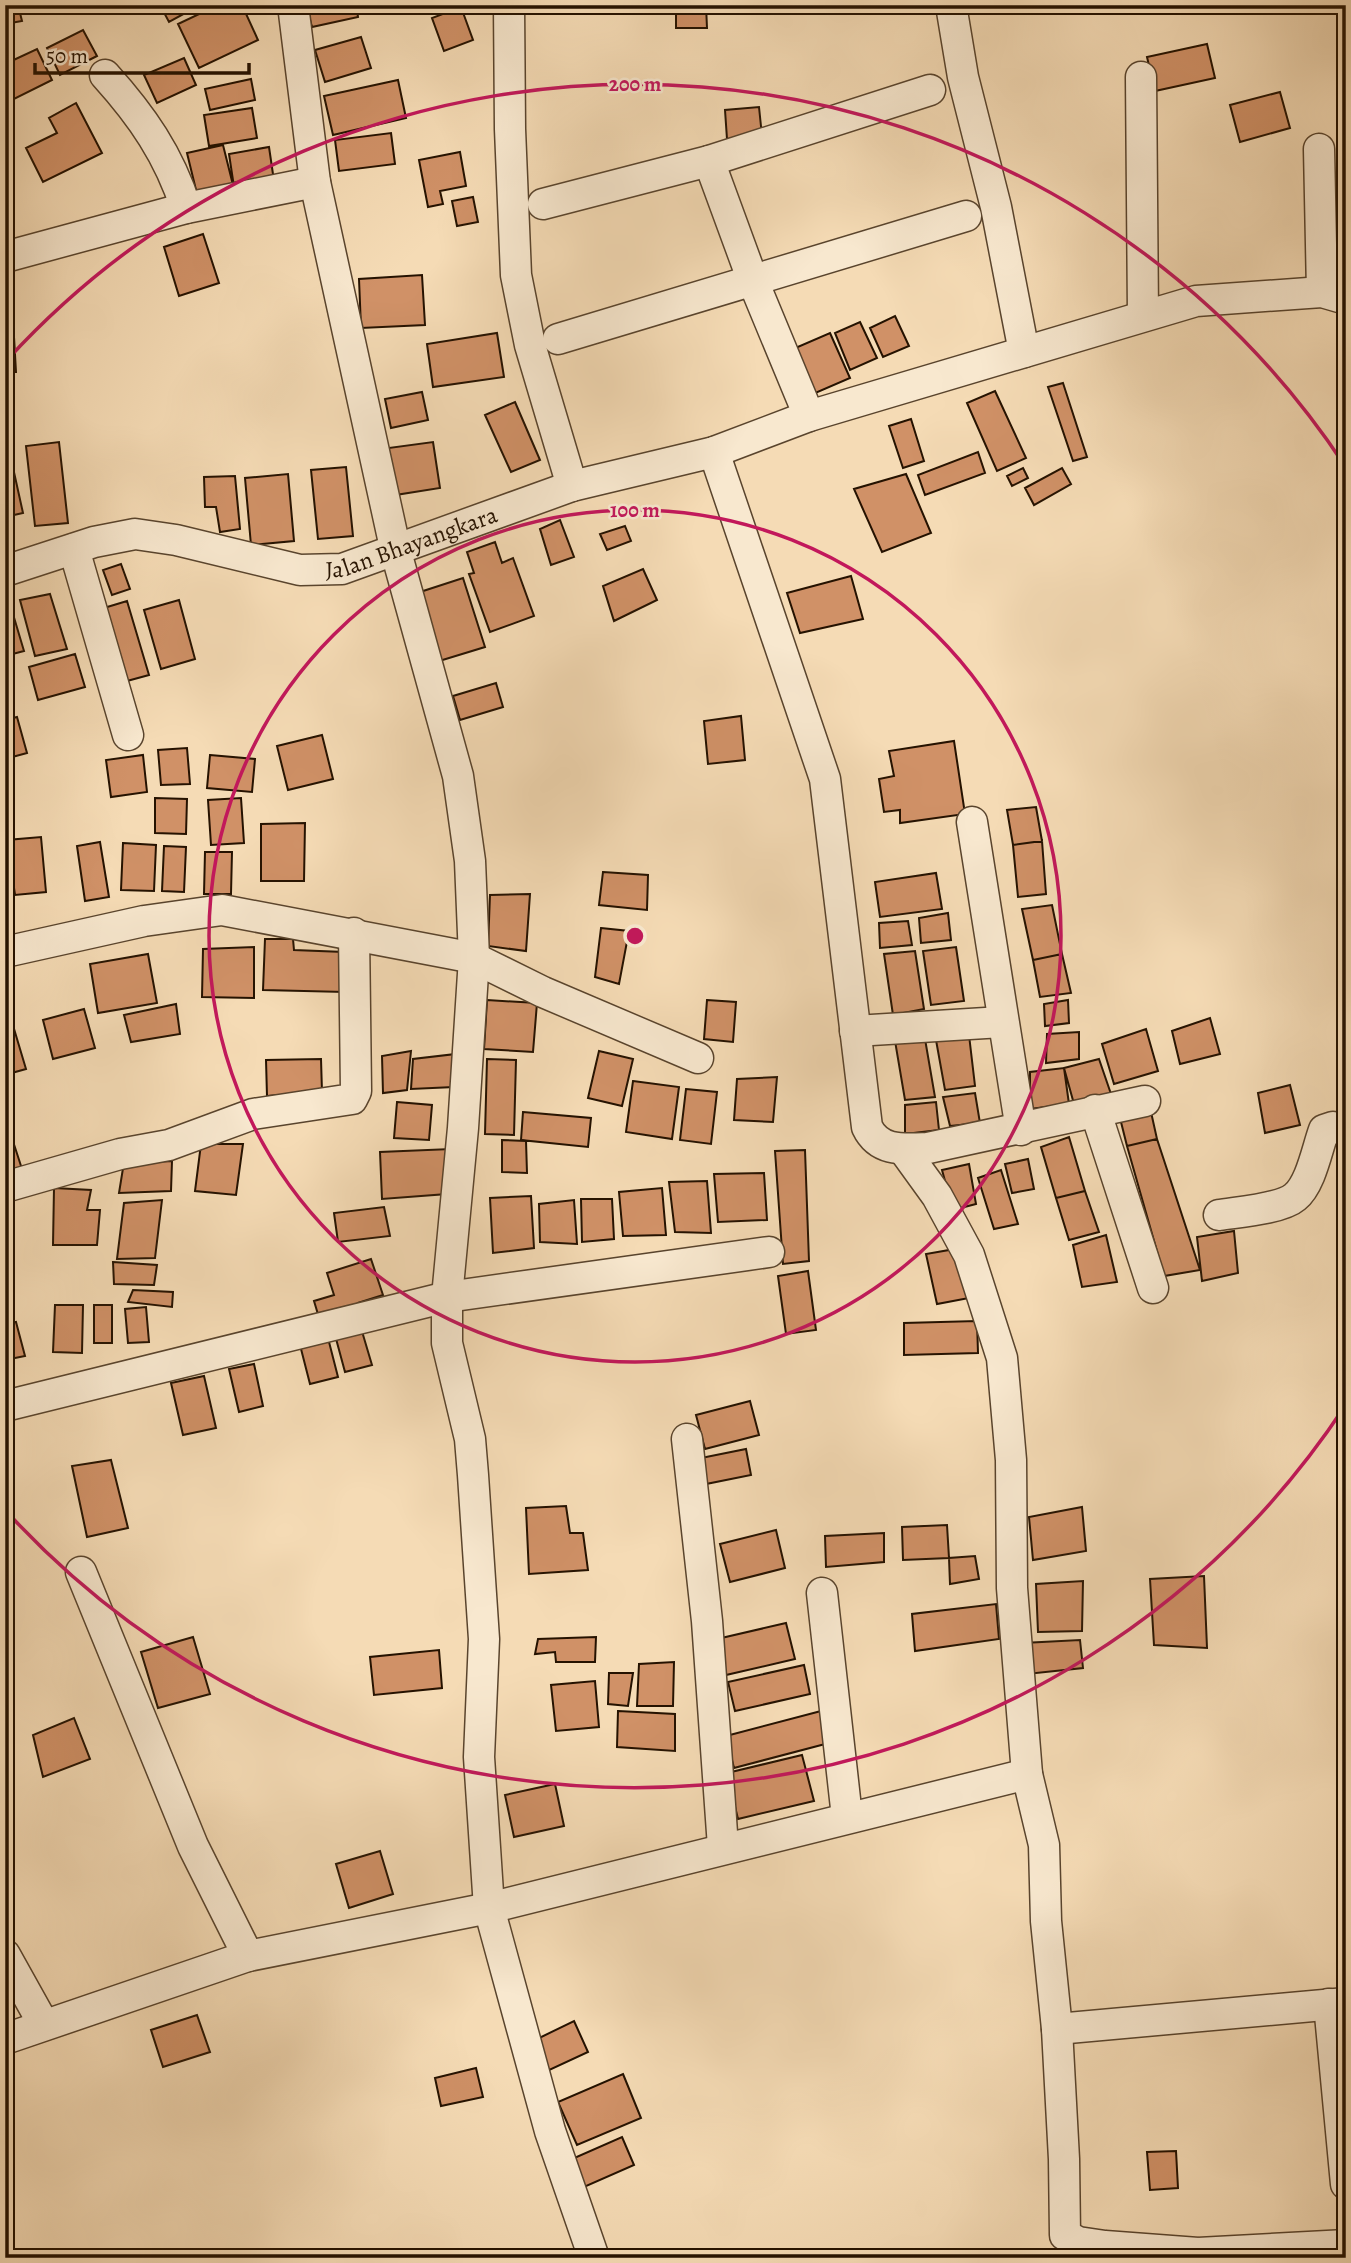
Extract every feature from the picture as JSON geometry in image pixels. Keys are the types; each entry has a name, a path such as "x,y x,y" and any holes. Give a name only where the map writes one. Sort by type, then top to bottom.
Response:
{"street":[{"path":"292,5 315,182 396,552 458,776 470,861 474,958 463,1128 447,1297 447,1343 470,1439 473,1475 484,1639 479,1757 489,1908 550,2131 594,2258"},
{"path":"509,5 510,130 516,275 530,345 572,486"},
{"path":"951,5 963,77 996,207 1024,352"},
{"path":"105,75 136,110 159,144 186,208"},
{"path":"1141,77 1143,316"},
{"path":"543,204 709,162 930,90"},
{"path":"1319,149 1334,296"},
{"path":"709,162 753,281 808,416"},
{"path":"5,257 186,208 315,182"},
{"path":"558,340 966,216"},
{"name":"Jalan Bhayangkara","path":"5,571 74,549 135,534 176,540 300,570 342,569 396,552 572,486 714,452 808,416 1196,301 1334,296"},
{"path":"714,452 825,779 867,1127 872,1138 882,1145 903,1149 928,1148 1145,1101"},
{"path":"74,549 128,734"},
{"path":"972,822 1021,1130"},
{"path":"5,952 144,922 222,910 354,933 474,958 543,992 698,1058"},
{"path":"5,1188 120,1154 169,1145 253,1114 352,1098 356,1091 354,933"},
{"path":"855,1031 1002,1022"},
{"path":"1095,1110 1153,1288"},
{"path":"1219,1215 1282,1203 1296,1197 1306,1180 1324,1130 1333,1127 1346,1131"},
{"path":"903,1149 937,1196 969,1255 1002,1358 1011,1460 1013,1588 1027,1774 1044,1845 1046,1921 1057,2029 1065,2235 1078,2242 1105,2246 1198,2253 1346,2245"},
{"path":"5,1406 447,1297 769,1252"},
{"path":"687,1439 707,1621 723,1847"},
{"path":"81,1572 193,1846 248,1956"},
{"path":"822,1593 847,1817"},
{"path":"5,2039 248,1956 489,1908 723,1847 1027,1774"},
{"path":"5,1955 44,2025"},
{"path":"1057,2029 1337,2003 1346,2184"}],"building":[{"path":"5,5 34,5 19,9 22,21 5,24"},
{"path":"160,5 200,5 169,22"},
{"path":"218,5 242,5 258,40 199,68 178,24"},
{"path":"310,5 364,5 365,8 357,10 358,17 312,27 308,12 312,12"},
{"path":"676,5 706,5 707,28 676,28"},
{"path":"461,7 473,40 444,51 432,18"},
{"path":"83,30 97,56 60,75 47,48"},
{"path":"361,37 371,68 325,82 315,50"},
{"path":"1207,44 1215,78 1155,91 1147,57"},
{"path":"37,49 52,80 14,99 5,82 5,64"},
{"path":"184,58 196,85 157,103 144,75"},
{"path":"251,79 255,100 210,110 205,89"},
{"path":"398,80 406,118 333,135 324,96"},
{"path":"1280,92 1290,128 1240,142 1230,105"},
{"path":"76,103 102,153 43,182 26,148 57,133 49,118"},
{"path":"759,107 762,136 727,139 725,110"},
{"path":"252,108 257,138 209,146 204,115"},
{"path":"391,133 395,164 339,171 335,140"},
{"path":"223,145 233,185 197,194 187,153"},
{"path":"269,147 274,181 234,187 229,154"},
{"path":"460,152 466,186 440,191 443,204 428,207 419,160"},
{"path":"473,197 478,222 457,226 452,201"},
{"path":"203,234 219,283 179,296 164,247"},
{"path":"422,275 425,325 361,328 359,279"},
{"path":"895,316 909,346 883,357 870,328"},
{"path":"860,322 877,358 850,370 835,333"},
{"path":"497,333 504,377 433,387 427,344"},
{"path":"830,333 850,378 813,394 793,349"},
{"path":"5,337 14,337 16,372 5,372"},
{"path":"1063,383 1087,457 1073,461 1048,387"},
{"path":"995,391 1026,458 997,471 967,403"},
{"path":"422,392 428,420 391,428 385,399"},
{"path":"515,402 540,460 511,472 485,415"},
{"path":"911,419 924,461 903,468 889,426"},
{"path":"59,442 68,523 35,526 26,446"},
{"path":"433,442 440,488 389,496 381,449"},
{"path":"8,445 23,513 5,517 5,446"},
{"path":"978,452 985,473 925,495 918,475"},
{"path":"346,467 353,536 318,539 311,470"},
{"path":"1023,468 1028,478 1012,486 1007,476"},
{"path":"1062,468 1071,484 1034,505 1025,488"},
{"path":"288,474 294,541 251,545 245,478"},
{"path":"906,474 931,533 882,552 854,489"},
{"path":"235,476 240,529 220,532 216,507 205,507 204,477"},
{"path":"560,520 574,557 551,565 540,529"},
{"path":"625,526 631,541 607,550 600,534"},
{"path":"495,542 502,563 513,558 534,616 490,632 469,574 474,573 467,552"},
{"path":"121,564 130,589 112,595 103,570"},
{"path":"643,569 657,600 614,621 603,586"},
{"path":"851,576 863,619 800,633 787,593"},
{"path":"463,578 485,647 436,662 414,594"},
{"path":"50,594 67,649 35,656 20,600"},
{"path":"179,600 195,659 161,669 144,610"},
{"path":"127,601 149,675 116,684 94,611"},
{"path":"10,604 24,651 5,656 5,605"},
{"path":"75,654 85,687 38,700 29,667"},
{"path":"496,683 503,707 460,720 453,696"},
{"path":"741,716 745,760 708,764 704,721"},
{"path":"17,717 27,753 5,759 5,720"},
{"path":"322,735 333,779 288,790 277,746"},
{"path":"954,741 965,814 900,823 900,810 884,812 879,779 894,776 889,751"},
{"path":"187,748 190,784 161,785 158,750"},
{"path":"143,755 147,792 111,797 106,760"},
{"path":"210,755 255,759 252,792 207,788"},
{"path":"155,798 187,799 186,834 155,833"},
{"path":"241,798 244,843 211,845 208,800"},
{"path":"1036,807 1042,841 1013,845 1007,810"},
{"path":"305,823 304,881 261,881 261,824"},
{"path":"41,837 46,892 15,895 7,840"},
{"path":"1042,841 1046,894 1018,897 1013,845"},
{"path":"100,842 109,897 85,901 77,846"},
{"path":"123,843 156,845 154,891 121,890"},
{"path":"164,846 186,847 184,892 162,891"},
{"path":"205,852 232,852 231,894 204,894"},
{"path":"603,872 648,875 647,910 599,905"},
{"path":"936,873 942,909 880,917 875,882"},
{"path":"5,885 13,930 5,932"},
{"path":"530,894 526,951 488,946 490,895"},
{"path":"1052,905 1062,954 1033,960 1022,909"},
{"path":"948,913 951,940 921,943 919,918"},
{"path":"908,921 912,945 880,948 879,923"},
{"path":"601,928 629,931 619,984 595,977"},
{"path":"265,939 293,939 294,950 344,952 345,992 263,990"},
{"path":"254,947 254,998 202,997 203,949"},
{"path":"956,947 964,1001 931,1005 923,951"},
{"path":"915,951 924,1009 893,1015 884,954"},
{"path":"148,954 157,1003 98,1013 90,964"},
{"path":"1062,954 1071,993 1040,997 1033,960"},
{"path":"487,1000 537,1003 533,1052 484,1049"},
{"path":"707,1000 736,1002 733,1042 704,1039"},
{"path":"1068,1000 1069,1023 1045,1026 1044,1004"},
{"path":"6,1002 26,1069 8,1074 5,1068"},
{"path":"176,1004 180,1034 131,1042 124,1015"},
{"path":"84,1009 95,1048 53,1059 43,1020"},
{"path":"1210,1018 1220,1054 1180,1064 1172,1031"},
{"path":"1146,1029 1158,1071 1114,1084 1102,1044"},
{"path":"1079,1032 1079,1059 1046,1063 1047,1034"},
{"path":"969,1035 975,1086 945,1090 936,1040"},
{"path":"925,1039 935,1097 905,1100 895,1041"},
{"path":"411,1051 407,1090 383,1093 382,1056"},
{"path":"599,1051 633,1059 622,1106 588,1098"},
{"path":"456,1054 454,1087 411,1089 413,1059"},
{"path":"321,1059 322,1092 267,1096 266,1060"},
{"path":"487,1059 516,1060 514,1135 485,1134"},
{"path":"1099,1059 1111,1094 1074,1104 1064,1068"},
{"path":"1064,1068 1069,1104 1030,1109 1030,1072"},
{"path":"777,1077 773,1122 734,1120 737,1079"},
{"path":"633,1081 679,1087 672,1139 626,1132"},
{"path":"1290,1085 1300,1125 1265,1133 1258,1093"},
{"path":"686,1089 717,1092 711,1144 680,1140"},
{"path":"975,1093 980,1123 950,1126 943,1097"},
{"path":"397,1102 432,1105 429,1140 394,1138"},
{"path":"936,1102 939,1130 905,1134 905,1105"},
{"path":"523,1112 591,1118 588,1147 521,1140"},
{"path":"1151,1112 1157,1139 1127,1146 1120,1118"},
{"path":"9,1129 23,1172 5,1178 5,1130"},
{"path":"1069,1137 1085,1191 1056,1198 1041,1147"},
{"path":"1157,1139 1200,1270 1164,1276 1127,1146"},
{"path":"502,1140 526,1141 527,1173 502,1172"},
{"path":"201,1144 243,1144 236,1195 195,1191"},
{"path":"451,1149 447,1194 382,1199 380,1152"},
{"path":"805,1150 809,1261 783,1264 775,1151"},
{"path":"1028,1159 1034,1189 1012,1193 1005,1164"},
{"path":"172,1161 171,1191 119,1193 124,1162"},
{"path":"969,1164 976,1204 953,1210 942,1170"},
{"path":"1001,1170 1018,1224 994,1229 978,1178"},
{"path":"764,1173 767,1220 718,1222 714,1174"},
{"path":"707,1181 711,1233 675,1232 669,1182"},
{"path":"54,1188 91,1190 87,1210 100,1210 97,1245 53,1245"},
{"path":"662,1188 666,1235 623,1236 619,1192"},
{"path":"1085,1191 1099,1232 1069,1240 1056,1198"},
{"path":"531,1196 534,1248 493,1253 490,1198"},
{"path":"581,1199 612,1199 614,1239 582,1242"},
{"path":"162,1200 155,1258 117,1259 124,1203"},
{"path":"574,1200 577,1244 540,1242 539,1204"},
{"path":"384,1207 390,1236 338,1242 334,1213"},
{"path":"1234,1231 1238,1273 1202,1281 1197,1237"},
{"path":"1106,1235 1117,1282 1082,1287 1073,1245"},
{"path":"955,1249 969,1298 937,1304 926,1254"},
{"path":"371,1259 383,1295 358,1303 360,1309 320,1321 314,1301 334,1295 327,1273"},
{"path":"113,1262 157,1265 154,1285 114,1284"},
{"path":"808,1271 816,1330 786,1334 778,1276"},
{"path":"133,1290 173,1292 172,1307 128,1302"},
{"path":"55,1305 83,1305 82,1353 53,1352"},
{"path":"94,1305 112,1305 112,1343 94,1343"},
{"path":"146,1307 149,1342 128,1343 125,1309"},
{"path":"977,1321 978,1353 904,1355 904,1323"},
{"path":"16,1322 25,1356 5,1360 5,1324"},
{"path":"361,1328 372,1365 345,1372 335,1335"},
{"path":"328,1338 338,1377 310,1384 300,1345"},
{"path":"254,1364 263,1406 239,1412 229,1369"},
{"path":"204,1376 216,1428 183,1435 171,1383"},
{"path":"750,1401 759,1435 705,1449 696,1415"},
{"path":"746,1449 751,1475 706,1484 701,1458"},
{"path":"111,1460 128,1528 87,1537 72,1466"},
{"path":"566,1506 570,1533 583,1533 588,1570 529,1574 526,1508"},
{"path":"1082,1507 1086,1551 1033,1560 1029,1517"},
{"path":"947,1525 949,1558 903,1560 902,1527"},
{"path":"776,1530 785,1568 730,1582 720,1544"},
{"path":"884,1533 884,1562 826,1567 825,1536"},
{"path":"975,1556 979,1579 950,1584 949,1558"},
{"path":"1204,1576 1207,1648 1154,1645 1150,1579"},
{"path":"1083,1581 1082,1631 1038,1632 1036,1584"},
{"path":"996,1604 999,1639 915,1651 912,1614"},
{"path":"786,1623 795,1659 726,1675 717,1639"},
{"path":"193,1637 210,1694 158,1708 141,1652"},
{"path":"596,1637 595,1662 556,1662 555,1652 535,1654 538,1639"},
{"path":"1080,1640 1083,1668 1027,1674 1023,1643"},
{"path":"439,1650 442,1688 374,1695 370,1657"},
{"path":"674,1662 673,1706 637,1706 639,1664"},
{"path":"804,1665 810,1694 735,1711 728,1682"},
{"path":"609,1673 633,1673 628,1706 608,1704"},
{"path":"595,1681 599,1727 556,1731 551,1685"},
{"path":"618,1711 675,1714 675,1751 617,1747"},
{"path":"821,1711 829,1743 734,1768 726,1736"},
{"path":"74,1718 90,1759 43,1777 33,1735"},
{"path":"802,1755 814,1801 738,1819 727,1773"},
{"path":"555,1784 564,1826 514,1837 505,1795"},
{"path":"380,1851 393,1894 349,1908 336,1864"},
{"path":"197,2015 210,2052 163,2067 151,2030"},
{"path":"574,2021 588,2052 545,2072 531,2042"},
{"path":"476,2068 483,2097 441,2106 435,2078"},
{"path":"623,2074 641,2118 577,2145 558,2102"},
{"path":"622,2137 634,2165 584,2187 572,2159"},
{"path":"1176,2151 1178,2188 1150,2190 1147,2152"}]}
